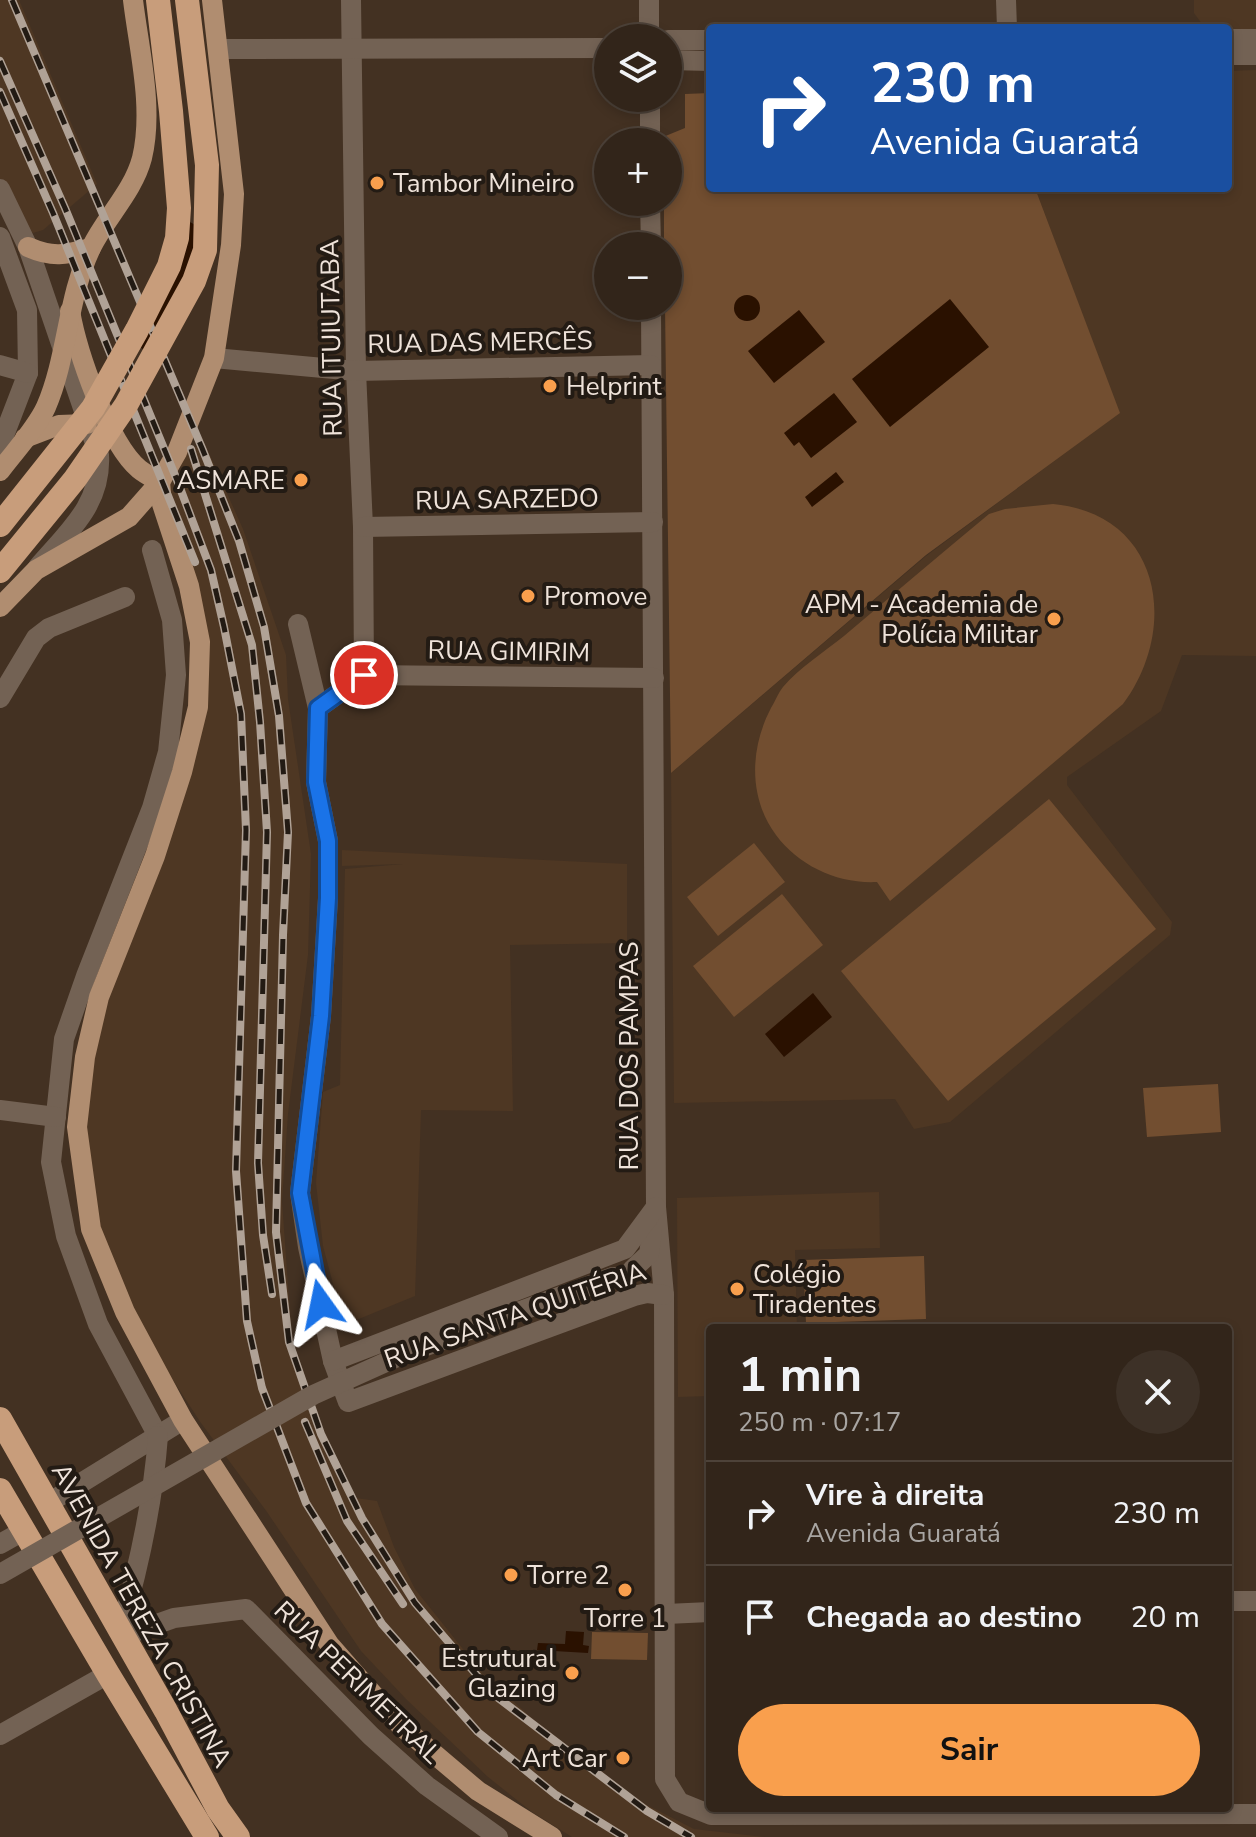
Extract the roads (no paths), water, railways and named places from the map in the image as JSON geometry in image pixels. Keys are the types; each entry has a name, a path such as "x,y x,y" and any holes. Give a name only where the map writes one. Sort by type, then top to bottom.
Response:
{"highway":[{"path":"0,525 93,408 169,266 177,238 179,208 158,0"},
{"path":"0,571 75,479 126,405 194,281 205,250 207,165 187,0"},
{"name":"AVENIDA TEREZA CRISTINA","path":"0,1419 166,1711 218,1809 238,1837"},
{"name":"AVENIDA TEREZA CRISTINA","path":"0,1490 201,1835"}],"main road":[{"path":"0,471 45,410 66,360 70,311 91,248 134,181 142,158 146,129 145,100 133,0"},
{"path":"0,607 36,570 129,517 160,482 177,452 214,358 231,245 234,194 212,0"},
{"path":"28,247 47,255 67,255 91,248"},
{"path":"70,311 85,370 119,446 138,469 160,482"},
{"path":"24,439 59,425 87,424"},
{"path":"160,482 162,504 189,586 200,642 198,707 182,772 155,856 99,997 85,1057 77,1127 91,1229 125,1312 183,1420 329,1644 400,1725 478,1791 552,1837"}],"street":[{"name":"RUA ITUIUTABA","path":"351,0 364,675"},
{"path":"649,0 649,24"},
{"path":"1006,0 1007,24"},
{"path":"1232,39 1256,39"},
{"path":"682,40 706,40"},
{"path":"218,49 594,48"},
{"path":"1232,55 1256,55"},
{"path":"682,60 706,61"},
{"path":"0,189 28,247 99,455 97,490 88,506 36,570"},
{"path":"0,237 27,310 28,373 0,446"},
{"name":"RUA DOS PAMPAS","path":"651,320 656,1207 664,1295 665,1779 679,1802 711,1815 1030,1812"},
{"name":"RUA DAS MERCÊS","path":"214,358 356,371 651,365"},
{"path":"0,365 28,373"},
{"name":"RUA SARZEDO","path":"363,527 653,522"},
{"path":"121,1634 137,1573 155,1480 158,1436 98,1324 66,1236 51,1162 64,1039 152,808 168,752 176,675 172,620 152,550"},
{"path":"0,698 36,638 49,628 125,597"},
{"path":"298,624 318,708 316,782 328,841 321,1016 300,1193 308,1247 333,1361"},
{"path":"318,708 364,675"},
{"name":"RUA GIMIRIM","path":"364,675 654,678"},
{"path":"0,1110 56,1117"},
{"name":"RUA SANTA QUITÉRIA","path":"623,1273 649,1254 656,1207"},
{"name":"RUA SANTA QUITÉRIA","path":"623,1273 650,1273 658,1281 664,1295 647,1293 634,1296 348,1402 333,1361 625,1249 656,1207"},
{"path":"0,1574 313,1395 404,1354 623,1273"},
{"path":"47,1504 183,1420"},
{"path":"0,1544 25,1530"},
{"path":"1232,1601 1256,1601"},
{"name":"RUA PERIMETRAL","path":"121,1634 174,1618 246,1609 371,1736 427,1786 498,1837"},
{"path":"666,1614 706,1612"},
{"path":"0,1735 108,1674"},
{"path":"1030,1812 1256,1814"}],"waterway":[{"path":"153,337 171,298 184,237"}],"railway":[{"path":"12,0 202,448 239,541 264,627 279,716 288,832 276,1232 289,1342 321,1434 362,1518 415,1603 493,1694 647,1811 691,1837"},
{"path":"0,61 65,208 177,480 211,570 224,627 241,714 246,830 236,1171 247,1321 262,1388 306,1503 382,1624 478,1732 556,1795 624,1837"},
{"path":"0,92 53,213 195,562"},
{"path":"191,449 252,645 260,722 267,832 258,1163 263,1235 272,1294"},
{"path":"305,1422 347,1521 403,1604"}],"place":[{"name":"Tambor Mineiro","path":"377,183"},
{"name":"Helprint","path":"550,386"},
{"name":"ASMARE","path":"301,480"},
{"name":"Promove","path":"528,596"},
{"name":"APM - Academia de Polícia Militar","path":"1054,619"},
{"name":"Colégio Tiradentes","path":"737,1289"},
{"name":"Torre 2","path":"511,1575"},
{"name":"Torre 1","path":"625,1590"},
{"name":"Estrutural Glazing","path":"572,1673"},
{"name":"Art Car","path":"623,1758"}]}
